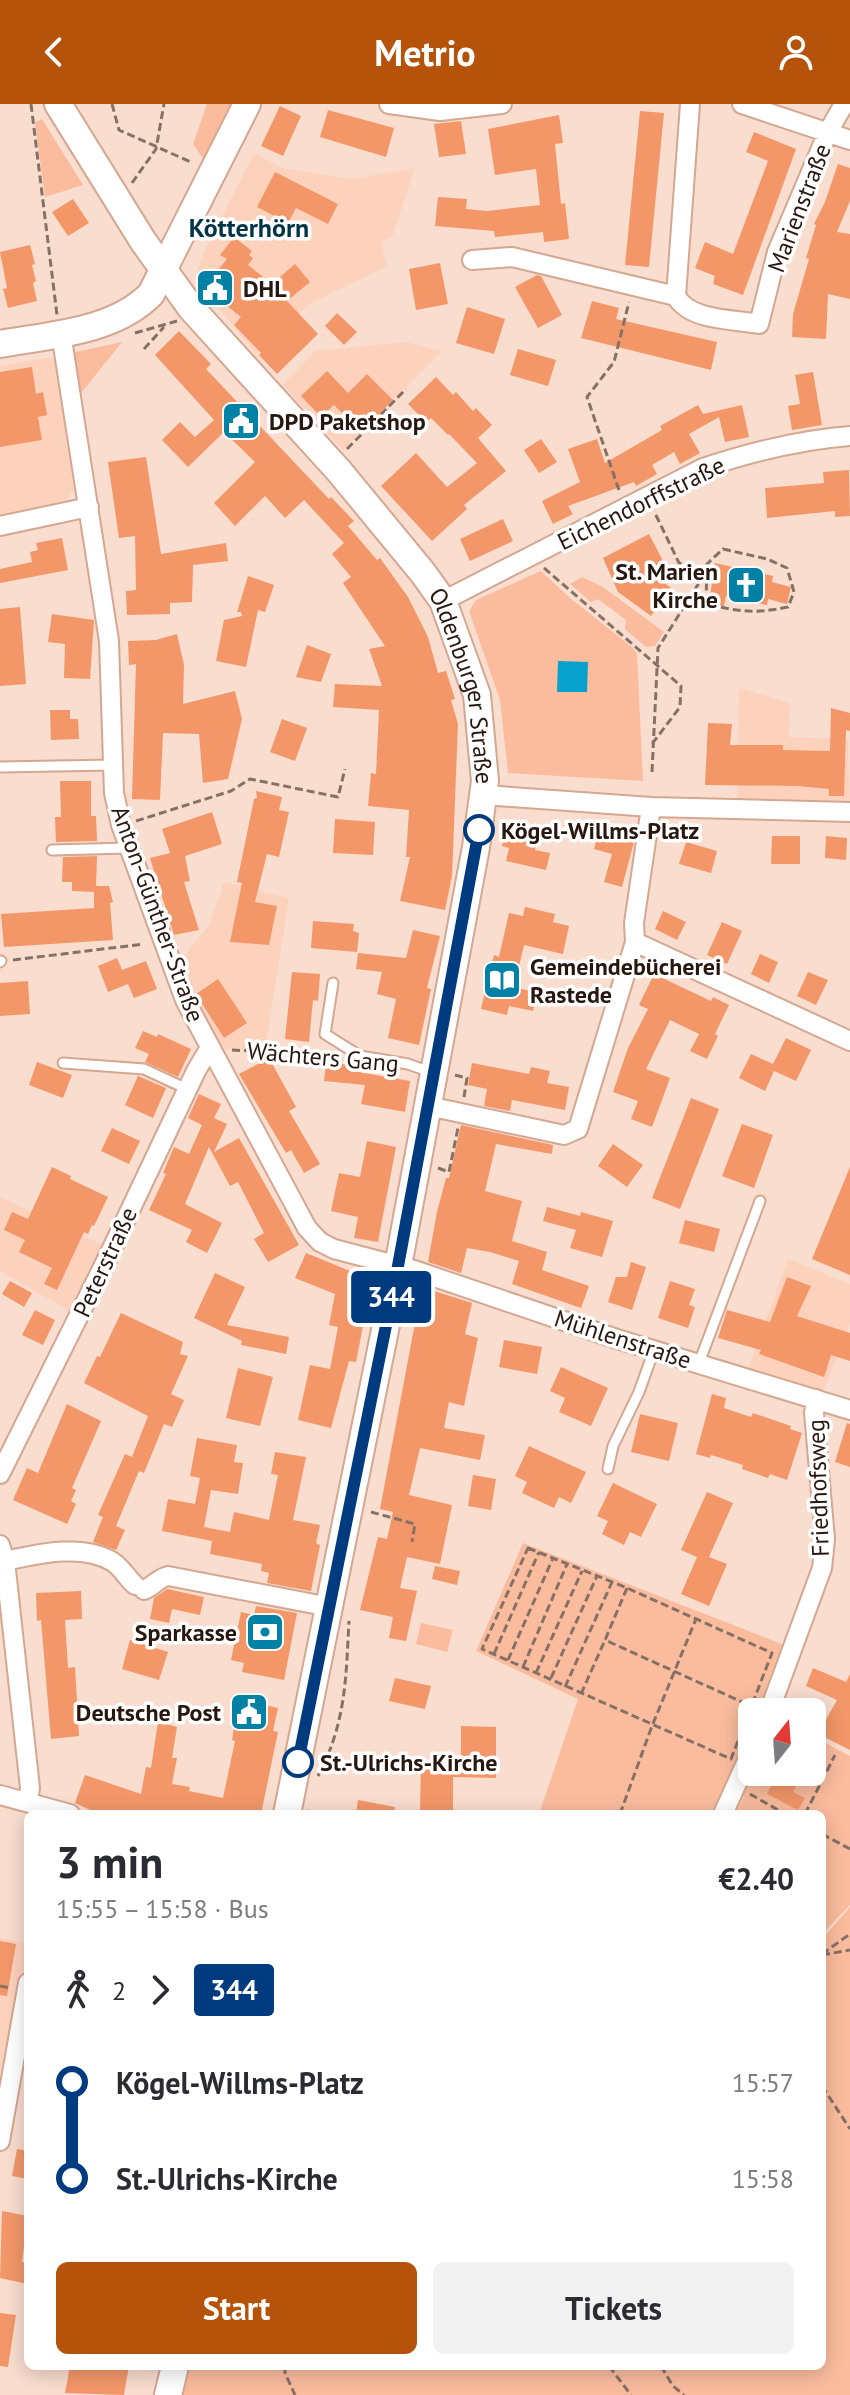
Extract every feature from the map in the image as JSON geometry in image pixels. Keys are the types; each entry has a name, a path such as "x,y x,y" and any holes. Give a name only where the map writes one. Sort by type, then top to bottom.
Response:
{"street":[{"name":"Oldenburger Straße","path":"58,104 163,270 196,315 356,491 443,601 477,695 484,795 444,1074 398,1266 340,1609 301,1810"},
{"path":"0,344 59,324 126,315 151,294 247,104"},
{"path":"389,104 440,111 502,104"},
{"path":"472,260 512,257 676,296 690,104"},
{"path":"742,104 850,140"},
{"name":"Marienstraße","path":"676,296 680,304 694,313 759,324 777,252 828,132 844,104"},
{"name":"Anton-Günther-Straße","path":"59,324 109,641 114,793 129,848 185,1000 307,1228 320,1242 334,1249 398,1266"},
{"name":"Eichendorffstraße","path":"443,601 703,468 791,444 850,436"},
{"path":"0,526 89,507"},
{"path":"484,795 651,807 850,812"},
{"path":"436,1107 564,1135 578,1129 635,942 634,923 651,807"},
{"path":"635,942 850,1041"},
{"name":"Peterstraße","path":"0,1474 209,1049"},
{"name":"Mühlenstraße","path":"398,1266 850,1410"},
{"name":"Friedhofsweg","path":"765,1698 822,1568 825,1539 814,1413 816,1399"},
{"path":"28,1801 30,1788 21,1687 3,1553 34,1555 87,1551 115,1563 139,1588 168,1576 340,1609"},
{"path":"725,1810 738,1782"},
{"path":"0,1795 57,1810"},
{"path":"0,2141 24,2006"},
{"path":"168,2395 174,2370"}],"lane":[{"path":"0,767 113,765"},
{"path":"52,850 129,848"},
{"path":"333,983 325,1034 360,1056"},
{"name":"Wächters Gang","path":"360,1056 444,1074"},
{"path":"63,1063 144,1069 187,1089"},
{"path":"699,1363 760,1201"},
{"path":"608,1469 613,1446 639,1392 654,1350"}],"path":[{"path":"31,104 59,324"},
{"path":"112,104 119,130 194,164"},
{"path":"130,186 156,149 164,104"},
{"path":"625,509 587,397 614,362 633,284"},
{"path":"144,349 164,327 175,323"},
{"path":"342,455 406,389"},
{"path":"647,498 679,563 706,572"},
{"path":"652,772 658,648 706,572 707,564 723,549 767,559 787,568 794,592 788,607 767,612 740,612 706,603 706,572"},
{"path":"536,555 547,572 681,686 680,707 652,744"},
{"path":"121,825 231,791 250,779 338,797 345,769"},
{"path":"1,962 163,941"},
{"name":"Wächters Gang","path":"209,1049 360,1056"},
{"path":"436,1107 444,1074"},
{"path":"433,1174 434,1167"},
{"path":"403,1316 423,1320 425,1313 409,1306"},
{"path":"366,1511 415,1524 412,1542"},
{"path":"738,1747 731,1759 482,1649 528,1548 772,1653 762,1698"},
{"path":"494,1654 539,1552"},
{"path":"507,1661 553,1558"},
{"path":"522,1667 567,1564"},
{"path":"536,1673 583,1570"},
{"path":"551,1680 597,1576"},
{"path":"565,1687 612,1582"},
{"path":"581,1694 627,1588"},
{"path":"313,1785 329,1753 343,1705 348,1673 340,1609"},
{"path":"621,1810 696,1619"},
{"path":"605,1640 738,1700"},
{"path":"807,1810 835,1755"},
{"path":"736,1786 778,1810"},
{"path":"826,1836 850,1849"},
{"path":"826,1952 850,1934"},
{"path":"826,1954 850,1950"},
{"path":"826,2092 850,2129"},
{"path":"285,2370 295,2395"},
{"path":"612,2370 631,2395"},
{"path":"663,2370 673,2386 684,2395"}],"shaded area":[{"path":"207,104 233,104 206,163 193,144"},
{"path":"42,119 83,185 45,197 35,122"},
{"path":"254,153 282,168 352,179 415,168 392,237 381,241 387,266 308,305 256,354 201,286 198,270"},
{"path":"122,342 78,397 71,353"},
{"path":"406,342 442,351 343,450 283,385 315,351"},
{"path":"53,359 58,365 74,490 66,500 0,516 0,366"},
{"path":"541,571 637,654 643,781 508,773 500,700 469,611 476,600"},
{"path":"582,577 603,587 664,632 655,646 646,647 625,629 626,620 598,599 591,602 570,584"},
{"path":"739,688 790,703 789,737 848,739 850,812 737,809"},
{"path":"224,882 289,898 265,1050 209,1049 173,970 210,923"},
{"path":"0,1197 112,1249 80,1317 0,1271"},
{"path":"788,1259 850,1284 850,1323 820,1400 745,1378"},
{"path":"523,1543 792,1648 774,1698 738,1698 738,1786 826,1786 826,1743 850,1756 850,1905 826,1930 826,1810 737,1810 744,1796 734,1787 723,1810 540,1810 578,1699 476,1651"},
{"path":"421,1623 453,1630 447,1652 416,1644"},
{"path":"850,1907 850,2395 179,2395 184,2370 826,2370 826,1934"},
{"path":"0,1938 24,1943 24,1984 0,2109"}],"water":[{"path":"558,661 588,662 587,692 557,692"}],"building":[{"path":"280,106 301,116 283,156 261,146"},
{"path":"328,110 394,128 386,157 320,137"},
{"path":"640,111 664,113 649,267 625,265"},
{"path":"559,115 563,143 555,144 561,204 565,203 569,239 544,242 543,232 495,237 494,231 435,226 438,197 467,199 466,209 487,211 540,205 536,169 495,175 488,129"},
{"path":"461,121 466,154 439,157 434,124"},
{"path":"754,132 796,149 743,295 713,284 715,276 695,268 705,242 733,254 768,161 746,152"},
{"path":"838,164 850,168 850,201 837,232 850,234 850,299 828,294 826,339 792,337 793,314 809,259 806,258 814,224"},
{"path":"275,172 338,204 328,224 296,208 288,223 257,207"},
{"path":"73,199 89,223 68,236 52,212"},
{"path":"234,237 252,251 249,255 253,258 248,265 272,284 295,264 310,282 287,301 318,334 277,374 234,325 241,317 204,288 227,259 220,255"},
{"path":"30,245 35,264 32,265 37,301 8,308 0,252"},
{"path":"440,263 448,304 416,310 409,269"},
{"path":"537,275 541,276 562,315 538,328 515,287"},
{"path":"592,301 619,308 616,319 717,342 711,370 581,338"},
{"path":"467,307 505,319 494,354 456,343"},
{"path":"337,313 357,332 344,345 325,326"},
{"path":"179,331 211,364 206,369 329,499 331,497 354,521 348,526 377,560 380,558 408,597 428,637 438,673 446,671 455,699 451,700 458,724 452,876 445,910 400,901 410,857 406,857 409,810 368,806 371,773 376,774 379,710 333,707 335,684 382,686 369,649 385,646 343,583 351,577 332,554 344,543 304,500 285,518 265,496 235,526 214,503 255,462 224,432 188,467 162,440 180,422 195,437 214,420 155,355"},
{"path":"518,349 556,360 548,386 510,375"},
{"path":"32,367 36,394 43,392 47,415 38,417 42,440 0,447 0,372"},
{"path":"327,371 348,393 367,374 393,400 361,432 334,405 321,417 301,396"},
{"path":"813,372 822,425 792,430 788,406 800,404 795,375"},
{"path":"436,377 453,395 456,392 473,411 476,408 492,425 478,438 506,471 464,505 467,509 432,541 381,486 416,453 447,487 477,463 431,418 426,422 408,404"},
{"path":"698,405 703,414 742,405 749,437 725,442 719,417 689,434 700,453 680,464 674,452 652,465 657,474 636,486 634,482 568,506 573,514 553,524 542,501 580,482 568,449 597,439 605,463"},
{"path":"541,439 557,462 539,473 524,450"},
{"path":"146,457 161,554 226,543 228,561 193,565 192,602 170,603 170,614 127,615 126,591 136,590 135,536 119,538 108,462"},
{"path":"849,470 850,516 835,517 835,511 767,518 765,488 824,483 823,472"},
{"path":"503,519 513,541 470,561 460,539"},
{"path":"649,534 664,563 650,572 671,588 651,616 618,592 603,558"},
{"path":"62,538 68,570 0,583 0,569 32,562 30,552 38,550 36,543"},
{"name":"St. Marien Kirche","path":"715,563 773,576 772,582 791,587 787,604 768,599 767,605 726,596 724,606 709,603"},
{"path":"248,576 274,585 265,612 258,610 246,667 216,661 224,620 242,616 241,612 237,612"},
{"path":"20,607 26,684 0,686 0,609"},
{"path":"52,614 94,620 90,679 64,678 65,644 48,642"},
{"path":"177,634 184,665 183,704 235,691 242,719 228,779 203,783 199,734 163,733 160,800 132,799 136,664 129,665 128,641 156,640"},
{"path":"307,645 331,654 321,682 296,677"},
{"path":"831,708 850,713 850,731 846,730 844,796 829,796 829,789 797,786 705,785 708,723 732,724 730,745 783,745 783,750 830,751"},
{"path":"50,710 70,710 70,719 78,719 79,739 51,740"},
{"path":"282,719 307,728 295,761 270,752"},
{"path":"60,781 91,781 91,816 96,816 97,841 56,842 55,817 61,817"},
{"path":"256,791 282,797 279,810 289,812 279,857 267,854 255,902 277,906 269,945 230,942 242,883 237,882 254,799 257,798"},
{"path":"212,812 222,844 185,856 190,881 184,882 199,930 174,935 150,858 170,853 162,829"},
{"path":"335,819 375,822 373,855 333,853"},
{"path":"511,829 539,835 535,850 550,853 546,870 506,861 509,848 502,846 505,833 510,834"},
{"path":"599,832 634,842 622,887 604,882 612,854 594,849"},
{"path":"772,836 800,836 800,864 771,864"},
{"path":"826,836 847,838 846,860 825,858"},
{"path":"686,842 717,851 711,873 679,864"},
{"path":"97,856 96,886 109,886 113,902 110,903 113,940 4,947 1,914 94,908 94,892 72,891 72,882 62,882 63,857"},
{"path":"525,907 555,914 553,922 569,926 563,954 524,945 514,987 538,993 533,1011 509,1006 507,1015 481,1009 494,955 499,957 509,913 523,916"},
{"path":"663,911 686,922 677,940 655,929"},
{"path":"313,921 354,924 353,931 359,933 357,952 311,948"},
{"path":"722,922 742,931 727,964 707,955"},
{"path":"413,930 440,936 427,988 431,989 419,1045 388,1038 396,999 377,994 382,972 356,969 358,953 406,958"},
{"path":"760,954 778,962 769,983 751,974"},
{"path":"117,958 122,970 146,961 157,989 134,998 128,984 108,992 98,966"},
{"path":"292,972 320,974 318,1001 313,1000 309,1042 285,1039"},
{"path":"808,972 828,980 816,1005 797,996"},
{"path":"654,974 711,1001 713,997 729,1005 707,1059 690,1051 699,1034 670,1020 646,1069 670,1078 652,1127 631,1119 638,1101 613,1092 628,1048 648,1009 639,1005"},
{"path":"218,979 247,1023 224,1038 196,994"},
{"path":"28,981 30,1014 0,1016 0,983"},
{"path":"143,1031 157,1037 158,1034 191,1049 178,1077 145,1062 149,1054 135,1048"},
{"path":"786,1038 811,1050 796,1081 774,1071 765,1091 739,1078 751,1054 773,1064"},
{"path":"269,1058 296,1107 289,1111 320,1164 304,1173 291,1150 286,1153 239,1074"},
{"path":"37,1062 72,1075 63,1098 29,1085"},
{"path":"326,1063 354,1065 353,1071 410,1081 405,1112 361,1104 365,1085 324,1081"},
{"path":"472,1063 529,1074 531,1067 550,1071 547,1083 569,1087 565,1110 512,1100 510,1111 484,1106 487,1089 468,1085"},
{"path":"138,1076 166,1088 153,1118 125,1105"},
{"path":"199,1094 221,1104 214,1118 227,1124 214,1152 239,1138 299,1245 268,1262 254,1239 264,1233 238,1182 230,1186 209,1147 185,1204 222,1223 207,1253 186,1242 192,1230 149,1210 166,1174 163,1173 174,1147 189,1154 202,1125 188,1118"},
{"path":"691,1098 719,1109 680,1209 652,1198"},
{"path":"742,1124 773,1135 754,1188 722,1176"},
{"path":"461,1125 553,1145 552,1154 496,1144 485,1191 522,1201 512,1241 547,1252 542,1270 589,1286 581,1308 512,1284 519,1261 490,1252 467,1248 461,1273 428,1262 437,1212 446,1178 449,1178"},
{"path":"112,1128 140,1141 129,1164 101,1151"},
{"path":"367,1141 396,1147 378,1242 354,1238 358,1217 331,1211 339,1173 360,1177"},
{"path":"613,1144 643,1165 627,1187 598,1166"},
{"path":"52,1167 108,1197 94,1226 88,1234 84,1232 57,1290 44,1284 52,1268 19,1252 25,1240 4,1230 12,1212 28,1219"},
{"path":"850,1167 850,1275 812,1259"},
{"path":"547,1207 613,1221 602,1257 570,1248 576,1230 543,1221"},
{"path":"685,1220 720,1229 714,1252 679,1243"},
{"path":"306,1253 372,1280 356,1362 349,1361 331,1428 298,1420 310,1365 330,1369 338,1327 329,1325 335,1294 295,1278"},
{"path":"631,1262 646,1267 632,1310 608,1302 616,1277 627,1277"},
{"path":"215,1273 245,1287 227,1325 289,1337 286,1354 241,1345 242,1341 194,1318"},
{"path":"787,1277 811,1286 797,1316 850,1333 850,1361 831,1355 824,1377 759,1354 761,1350 718,1338 727,1310 770,1322"},
{"path":"10,1281 32,1293 24,1307 2,1294"},
{"path":"670,1281 695,1289 689,1305 695,1307 688,1328 658,1318"},
{"path":"415,1285 472,1303 465,1334 478,1338 464,1406 449,1402 444,1428 485,1435 480,1460 420,1448 409,1495 452,1505 440,1564 407,1557 400,1588 417,1591 406,1641 389,1638 393,1617 360,1610 378,1537 387,1539 393,1512 380,1509 418,1307 410,1305"},
{"path":"35,1310 55,1320 43,1345 22,1335"},
{"path":"121,1313 183,1342 180,1354 188,1356 171,1394 184,1400 172,1427 164,1424 144,1473 139,1471 116,1526 125,1530 116,1550 93,1542 103,1517 98,1515 125,1454 132,1457 148,1416 84,1383"},
{"path":"504,1340 542,1347 537,1374 499,1367"},
{"path":"561,1367 608,1388 591,1426 559,1412 565,1398 550,1391"},
{"path":"238,1368 273,1377 260,1426 226,1418"},
{"path":"712,1394 726,1398 724,1408 751,1417 753,1413 802,1433 787,1480 770,1474 768,1478 742,1469 743,1465 711,1455 710,1458 696,1454"},
{"path":"67,1404 101,1421 72,1488 76,1490 71,1501 76,1504 67,1524 13,1500 27,1468 38,1473"},
{"path":"640,1414 678,1423 669,1461 631,1452"},
{"path":"847,1423 850,1424 850,1467 835,1462"},
{"path":"197,1438 237,1445 234,1462 243,1463 238,1494 211,1490 204,1527 230,1532 234,1512 269,1520 278,1475 271,1474 275,1452 306,1457 293,1520 320,1525 316,1543 320,1545 311,1591 267,1583 269,1573 261,1571 262,1564 210,1554 212,1541 162,1531 168,1499 195,1504 200,1478 190,1476"},
{"path":"529,1446 586,1472 571,1503 559,1497 554,1508 522,1493 527,1482 515,1476"},
{"path":"473,1475 496,1479 491,1510 468,1506"},
{"path":"613,1483 657,1504 641,1537 630,1532 624,1545 602,1534 608,1521 597,1516"},
{"path":"707,1492 733,1503 709,1557 727,1564 709,1606 681,1594 697,1557 681,1550"},
{"path":"435,1566 460,1571 457,1585 432,1579"},
{"path":"167,1589 204,1597 200,1615 172,1609 169,1623 150,1619 154,1598"},
{"path":"81,1591 82,1619 65,1620 68,1668 75,1667 79,1736 51,1739 36,1593"},
{"name":"Sparkasse","path":"256,1606 297,1613 284,1680 242,1672 244,1663 231,1660 241,1612 254,1615"},
{"path":"130,1640 168,1652 159,1680 122,1669"},
{"path":"813,1668 846,1682 850,1674 850,1750 826,1738 826,1720 837,1700 806,1686"},
{"path":"395,1678 431,1686 425,1709 389,1701"},
{"path":"236,1699 278,1708 273,1731 278,1732 262,1810 90,1810 75,1803 85,1775 141,1794 146,1767 151,1768 158,1722 177,1727 172,1758 177,1758 172,1784 223,1798 235,1741 232,1740 235,1722 232,1721"},
{"path":"461,1726 496,1727 496,1778 453,1777 453,1810 420,1810 421,1762 461,1763"},
{"path":"771,1786 796,1786 793,1792 805,1798 798,1810 767,1794"},
{"path":"358,1800 395,1807 395,1810 357,1810"},
{"path":"0,1941 16,1944 7,1996 0,1995"},
{"path":"17,2149 24,2150 24,2178 12,2176"},
{"path":"2,2211 24,2215 24,2283 0,2278"},
{"path":"0,2313 16,2315 8,2367 0,2366"},
{"path":"69,2370 128,2370 124,2395 65,2393"}],"bus line":[{"name":"344","path":"298,1762 398,1266 479,830"}],"place":[{"name":"DHL","path":"215,288"},
{"name":"DPD Paketshop","path":"241,421"},
{"name":"St. Marien Kirche","path":"746,585"},
{"name":"Kögel-Willms-Platz","path":"479,830"},
{"name":"Gemeindebücherei Rastede","path":"502,980"},
{"name":"Sparkasse","path":"265,1632"},
{"name":"Deutsche Post","path":"249,1712"},
{"name":"St.-Ulrichs-Kirche","path":"298,1762"}],"district":[{"name":"Kötterhörn","path":"249,227"}]}
